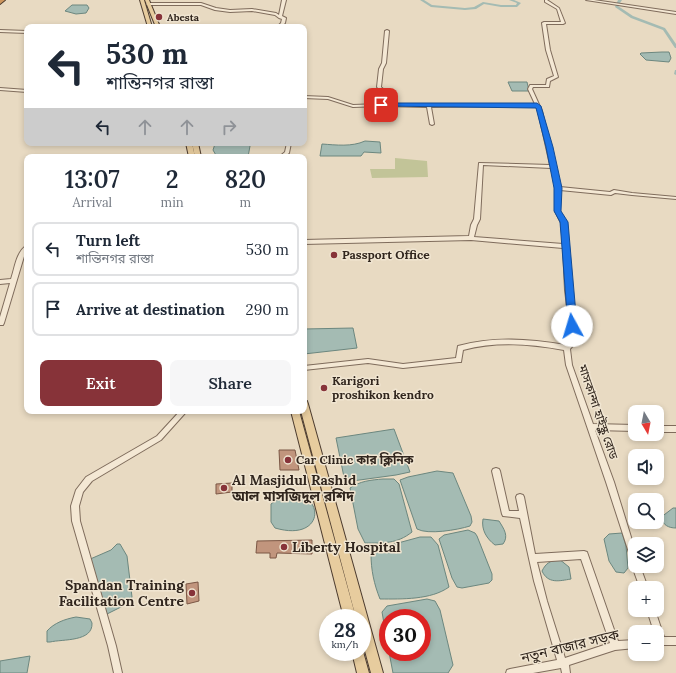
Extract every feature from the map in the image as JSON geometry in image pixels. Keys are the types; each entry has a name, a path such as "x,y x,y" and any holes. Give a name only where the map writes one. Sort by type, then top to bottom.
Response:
{"highway":[{"path":"0,3 3,0"}],"main road":[{"path":"142,0 149,24"},
{"path":"147,2 157,24"},
{"path":"295,414 348,609"},
{"path":"307,414 360,609"},
{"path":"371,651 377,673"},
{"path":"360,661 363,673"}],"street":[{"path":"280,17 284,0"},
{"name":"মাসকান্দা হাইস্কুল রোড","path":"549,0 546,1 558,10 563,23 544,23 548,50 556,77 548,80 548,86 531,86 540,111 554,167 558,188 557,211 564,222 574,341 567,348 569,365 628,541"},
{"path":"588,0 676,13"},
{"path":"147,2 201,4 215,9 230,11 252,10 276,14 284,18 282,24"},
{"path":"0,31 24,32"},
{"path":"381,105 383,92 380,87 380,81 381,69 384,63 387,31"},
{"path":"0,89 24,91"},
{"path":"307,97 328,98 353,106 537,105"},
{"path":"429,106 432,124"},
{"path":"471,238 477,219 482,164 554,167"},
{"path":"558,188 611,194 614,191 676,198"},
{"path":"307,242 471,238 565,246"},
{"path":"1,323 24,251"},
{"path":"0,282 14,281"},
{"path":"307,368 368,361 403,366 459,360 460,348 478,342 532,342 567,348"},
{"path":"118,673 110,639 76,521 76,506 80,490 89,479 117,461 159,438 181,414"},
{"path":"591,427 628,428"},
{"path":"664,429 676,430"},
{"path":"496,471 506,514 523,515"},
{"path":"520,498 532,558 566,673"},
{"path":"532,558 584,555 615,646"},
{"path":"664,641 676,640"},
{"name":"নতুন বাজার সড়ক","path":"510,673 563,663 615,646 628,645"}],"green space":[{"path":"395,158 427,161 428,177 372,178 370,169 395,169"}],"water":[{"path":"72,5 87,5 89,8 86,13 76,14 65,11"},
{"path":"669,52 671,58 669,62 646,60 640,54 641,53"},
{"path":"508,82 527,82 529,91 512,91"},
{"path":"365,141 380,142 381,153 364,152 361,156 320,156 322,144 349,145"},
{"path":"214,146 250,146 249,154 215,154 213,150"},
{"path":"353,328 357,348 307,354 307,329"},
{"path":"394,429 410,472 345,482 336,438"},
{"path":"437,471 453,473 471,516 472,522 470,526 435,532 417,529 400,480"},
{"path":"394,479 399,484 412,532 395,541 384,543 365,543 358,529 350,488 362,482"},
{"path":"295,495 305,498 311,503 315,510 314,518 310,524 303,529 291,531 275,528 271,522 271,504 275,501"},
{"path":"673,508 676,508 676,528 666,526 664,524 664,515"},
{"path":"483,519 499,521 506,535 503,544 495,545 489,540 483,527"},
{"path":"468,530 475,533 477,536 492,574 492,580 489,583 462,588 457,587 452,578 439,539 444,535"},
{"path":"622,533 626,546 628,568 624,573 616,572 609,561 604,539 609,534"},
{"path":"420,537 431,537 438,545 449,587 425,597 380,599 373,577 371,554 376,549"},
{"path":"117,544 120,544 127,556 132,597 129,603 107,614 88,560 111,550"},
{"path":"559,559 569,567 571,579 554,581 544,575 542,571 545,566"},
{"path":"427,599 435,601 440,610 453,665 448,673 393,673 391,661 431,661 431,609 384,609 387,606"},
{"path":"76,617 90,619 92,623 88,634 83,637 47,642 47,631 50,628 60,622"},
{"path":"30,656 27,673 0,673 0,661"}],"building":[{"name":"Car Clinic কার ক্লিনিক","path":"279,450 295,450 299,470 280,470"},
{"name":"Al Masjidul Rashid আল মাসজিদুল রশিদ","path":"232,483 232,492 216,494 216,484"},
{"name":"Liberty Hospital","path":"312,540 312,554 277,553 276,558 270,558 270,553 256,553 257,541"},
{"name":"Spandan Training Facilitation Centre","path":"198,582 199,601 187,604 186,584"}],"waterway":[{"path":"422,0 431,6 465,9 475,8 483,3 501,6 517,6 519,3 511,0"},
{"path":"620,0 616,6 632,17 664,29 676,47"}],"place":[{"name":"Abesta","path":"159,17"},
{"name":"Passport Office","path":"334,255"},
{"name":"Karigori proshikon kendro","path":"324,388"},
{"name":"Car Clinic কার ক্লিনিক","path":"288,460"},
{"name":"Al Masjidul Rashid আল মাসজিদুল রশিদ","path":"224,488"},
{"name":"Liberty Hospital","path":"284,547"},
{"name":"Spandan Training Facilitation Centre","path":"192,593"}],"route":[{"path":"381,105 537,105 550,147 558,188 557,211 564,222 572,326"}]}
